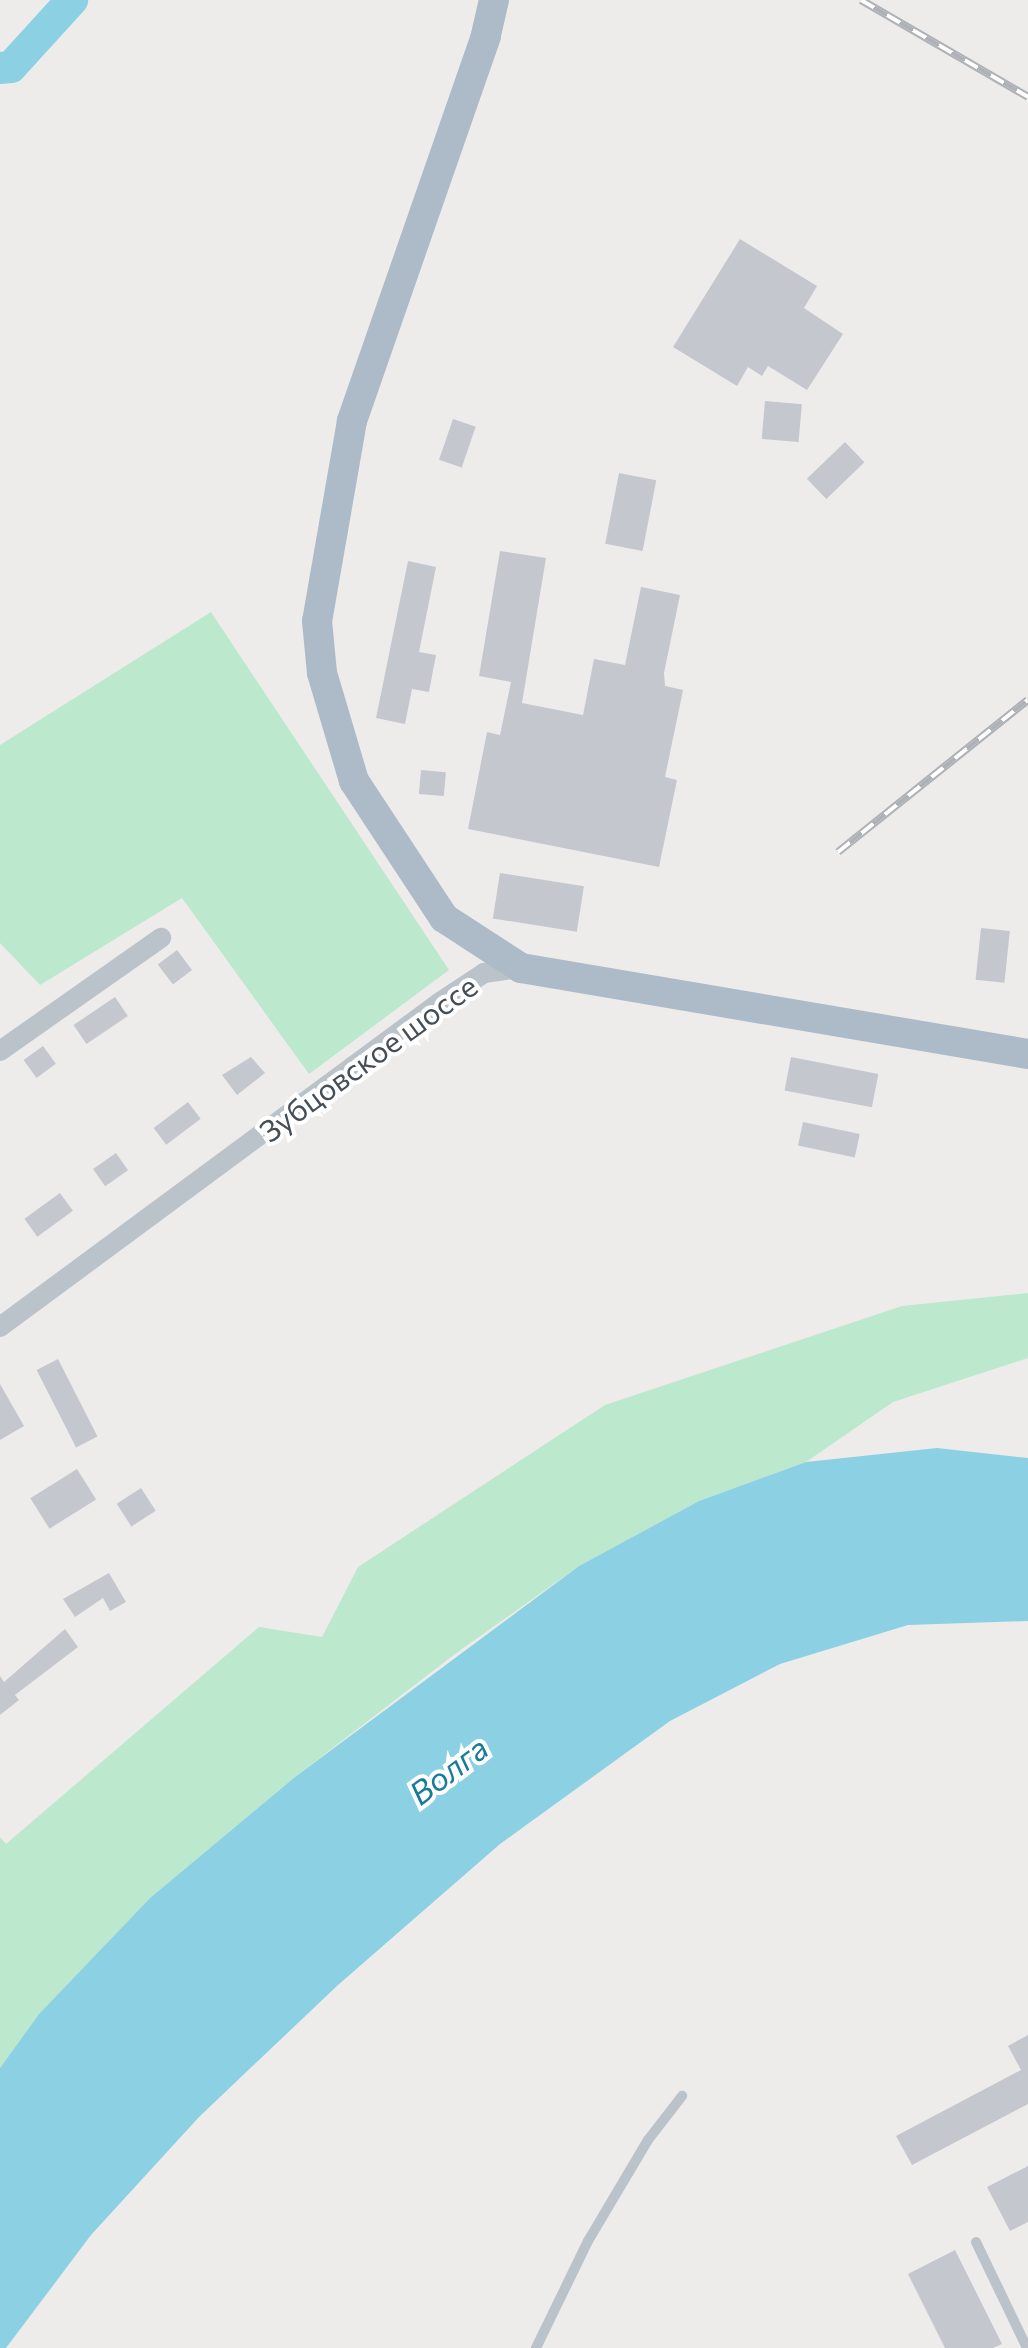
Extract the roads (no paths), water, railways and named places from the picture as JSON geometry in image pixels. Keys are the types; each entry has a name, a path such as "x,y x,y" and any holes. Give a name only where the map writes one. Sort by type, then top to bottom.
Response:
{"main road":[{"path":"494,0 352,421 317,621 322,673 336,729 354,781 384,833 444,918 521,968"},
{"name":"Зубцовское шоссе","path":"521,968 1028,1054"}],"street":[{"path":"0,1051 161,938"},
{"name":"Зубцовское шоссе","path":"0,1327 440,1002 484,973 521,968"}],"lane":[{"path":"536,2348 588,2241 648,2140 682,2096"},
{"path":"976,2242 1027,2348"}],"water":[{"name":"Волга","path":"937,1448 1028,1458 1028,1621 908,1625 780,1664 670,1721 500,1844 338,1985 199,2117 91,2235 6,2348 0,2348 0,2068 39,2014 150,1898 295,1777 579,1566 699,1501 806,1462"}],"waterway":[{"path":"0,68 11,67 72,0"}],"railway":[{"path":"861,0 1028,97"},
{"path":"838,852 1028,700"}]}
